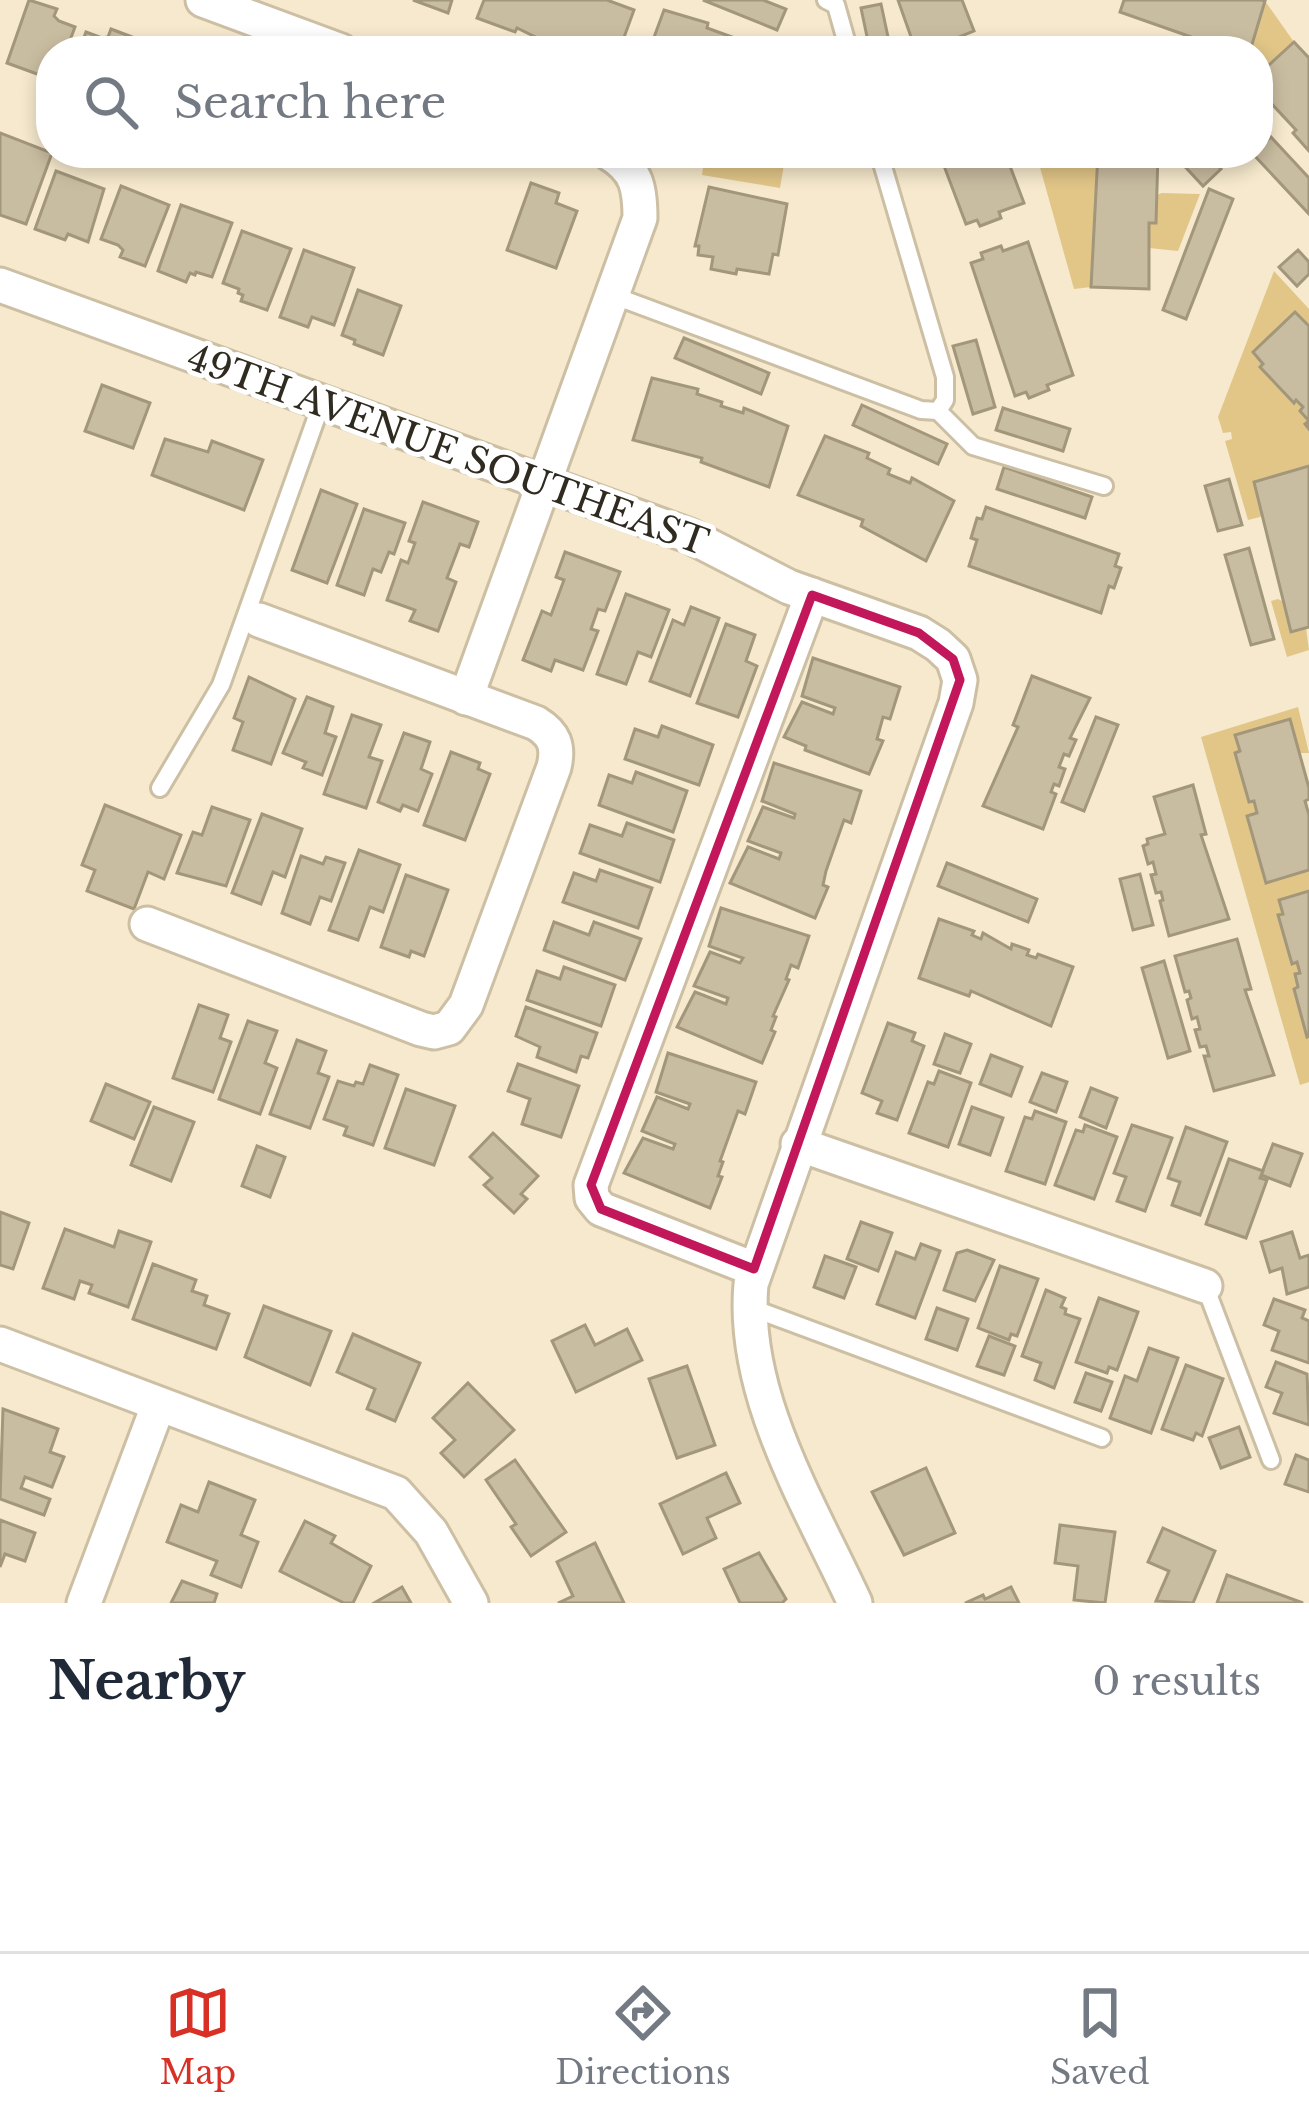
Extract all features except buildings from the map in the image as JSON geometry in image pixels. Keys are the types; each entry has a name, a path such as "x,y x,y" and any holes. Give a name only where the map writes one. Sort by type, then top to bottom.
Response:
{"street":[{"path":"203,0 300,36"},
{"path":"466,698 640,218 640,186 626,168"},
{"name":"49TH AVENUE SOUTHEAST","path":"0,285 690,536 773,580 920,633 953,659 960,680 956,703 798,1144"},
{"path":"754,1269 601,1209 592,1198 591,1185 812,595"},
{"path":"147,924 421,1029 449,1028 466,1005 554,767 555,741 536,723 259,620"},
{"path":"855,1603 776,1430 754,1350 748,1307 754,1269 798,1144 1205,1286"},
{"path":"0,1344 396,1493 431,1532 471,1603"},
{"path":"84,1603 158,1406"}],"lane":[{"path":"826,0 836,5 845,36"},
{"path":"884,168 945,377 945,400 938,411"},
{"path":"612,295 921,410 938,411 973,446 1104,486"},
{"path":"160,788 221,685 322,402"},
{"path":"1205,1286 1270,1460"},
{"path":"748,1307 1102,1438"}],"highlighted area":[{"path":"812,595 919,633 953,659 960,680 754,1269 601,1209 591,1185"}],"shaded area":[{"path":"1265,1 1294,42 1273,61 1273,36 1254,36"},
{"path":"703,168 783,168 780,188 702,175"},
{"path":"1040,168 1097,168 1091,287 1074,289"},
{"path":"1200,194 1178,251 1149,248 1149,223 1157,195"},
{"path":"1274,271 1309,309 1309,326 1295,312 1253,352 1263,364 1260,367 1303,407 1300,411 1309,421 1305,424 1309,466 1260,517 1248,520 1225,441 1232,439 1231,432 1223,433 1218,417"},
{"path":"1278,599 1291,632 1306,628 1309,650 1287,657 1271,601"},
{"path":"1298,707 1309,753 1299,753 1289,720 1235,736 1240,751 1235,754 1257,813 1247,817 1266,882 1309,870 1309,891 1279,900 1283,914 1278,916 1292,963 1297,962 1300,973 1295,974 1309,1036 1309,1082 1300,1085 1201,737"}]}
